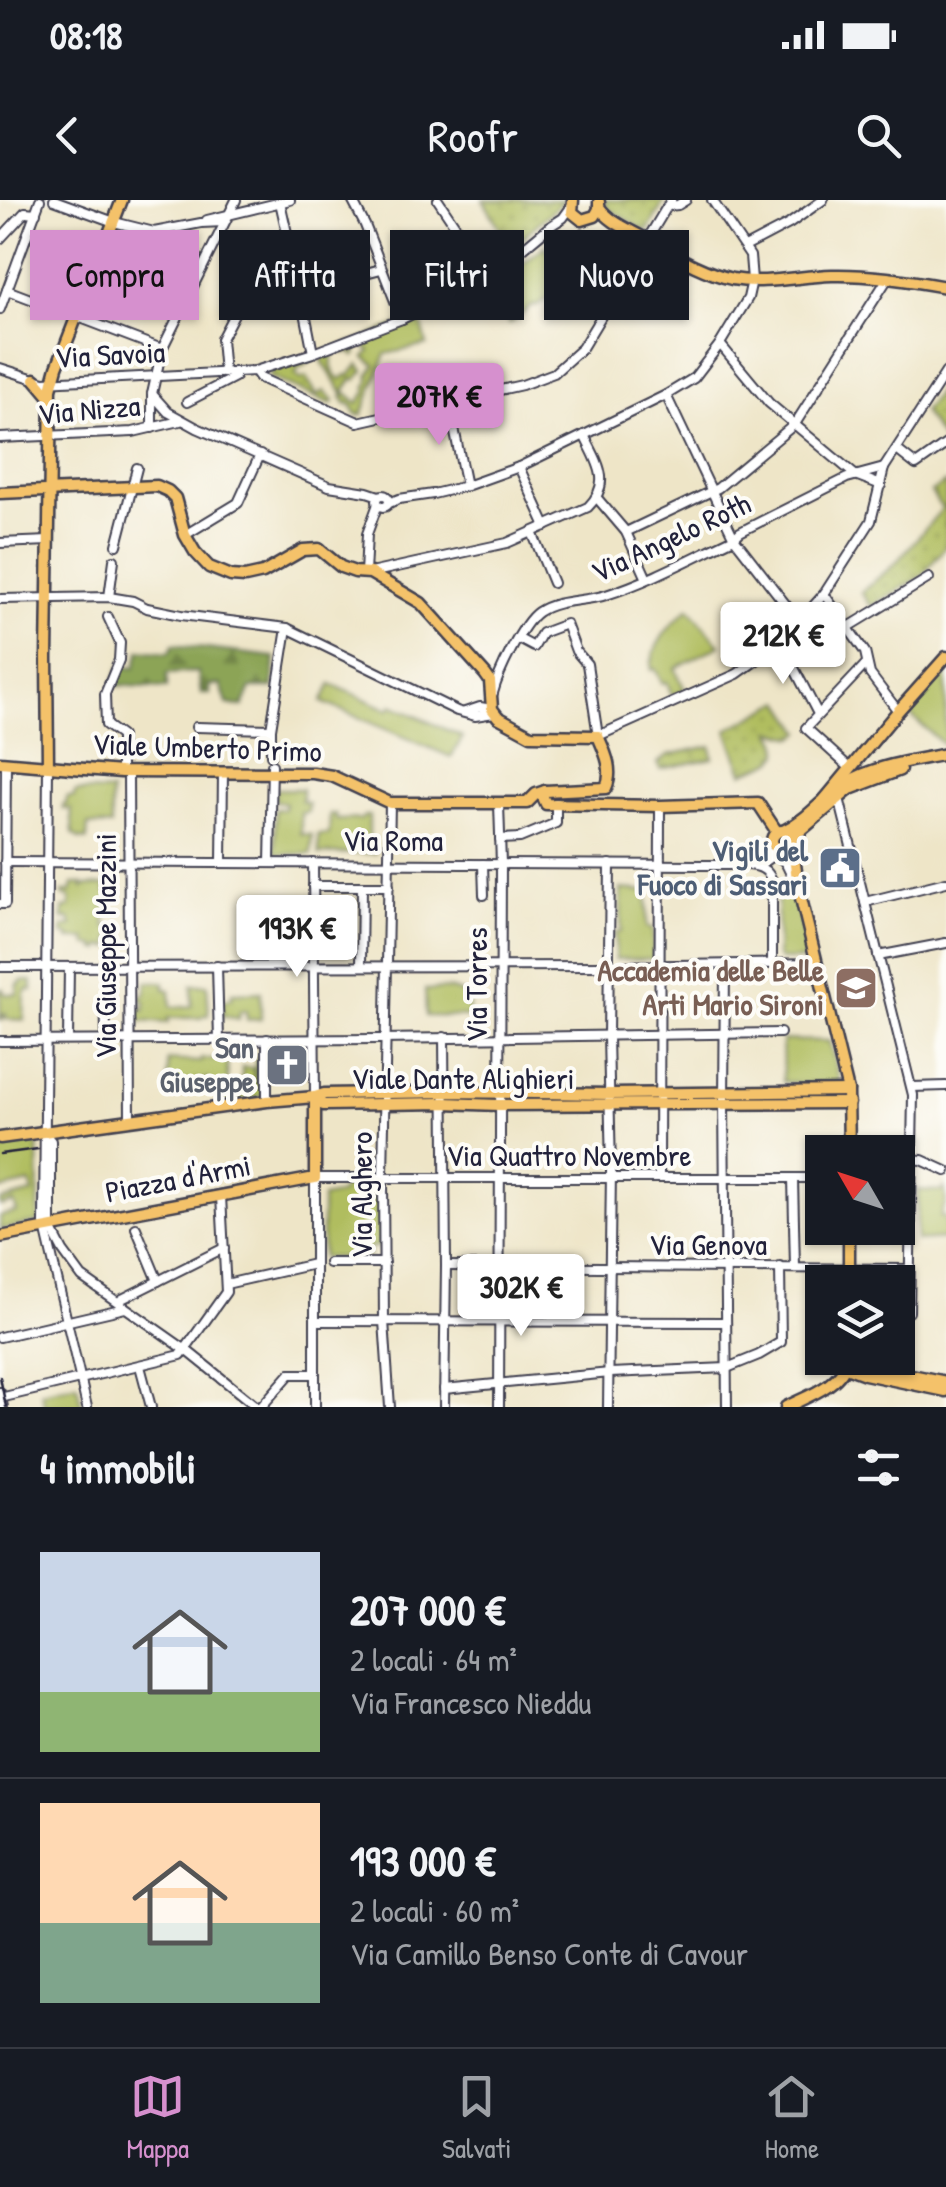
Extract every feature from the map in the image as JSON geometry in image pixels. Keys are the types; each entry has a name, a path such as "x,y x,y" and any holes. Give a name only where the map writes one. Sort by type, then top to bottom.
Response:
{"main road":[{"path":"111,230 122,200"},
{"path":"572,203 578,218 587,220 597,208 629,230"},
{"path":"689,263 736,280 833,275 946,287"},
{"path":"48,766 52,381 75,320"},
{"path":"35,379 51,398"},
{"path":"0,494 157,486 172,494 186,535 209,567 246,577 263,573 312,548 326,553 340,567 367,573 390,585 421,603 490,681 492,707 498,717 532,735 598,736 610,776 606,788 544,790 543,800 551,804 758,803 786,836 848,1097 849,1135"},
{"path":"825,800 946,657"},
{"path":"798,884 788,860 772,840 786,836 850,789 946,757"},
{"path":"778,849 787,849 786,836 847,782 874,771 946,757"},
{"name":"Viale Umberto Primo","path":"3,762 125,772 222,771 272,764 332,776 390,802 527,803 544,790"},
{"path":"784,1090 784,1103"},
{"name":"Viale Dante Alighieri","path":"0,1138 267,1101 315,1098 325,1105 445,1097 724,1097 784,1090 848,1097"},
{"name":"Viale Dante Alighieri","path":"724,1097 784,1103 848,1097"},
{"path":"315,1098 315,1178"},
{"name":"Piazza d'Armi","path":"0,1238 315,1178"},
{"path":"786,1407 830,1383 837,1375"},
{"path":"830,1383 854,1375"},
{"path":"886,1375 946,1390"},
{"path":"899,1375 946,1382"}],"street":[{"path":"0,309 40,200"},
{"path":"54,200 154,232 212,218 226,219 285,201 286,232 258,266 221,339 224,373"},
{"path":"152,428 152,394 162,348 236,200"},
{"path":"352,200 390,290"},
{"path":"438,200 458,230"},
{"path":"654,230 669,203 678,205 686,200"},
{"path":"152,394 180,420 329,486 380,502 466,486 519,467 694,378 748,298 752,280 750,256 712,200"},
{"path":"745,247 789,224 823,200"},
{"path":"524,248 563,218 572,203"},
{"path":"0,240 26,212 36,213"},
{"path":"563,218 578,218"},
{"path":"201,223 214,242"},
{"path":"313,354 304,292 381,268"},
{"path":"626,532 718,488 795,424 888,278"},
{"path":"7,290 30,299"},
{"path":"87,320 162,348"},
{"path":"399,320 255,372 260,378 358,422 448,404 554,373 582,348 599,320"},
{"path":"720,344 769,403 855,475 881,485"},
{"name":"Via Savoia","path":"0,368 44,382 255,372"},
{"name":"Via Nizza","path":"168,412 236,377 236,372"},
{"path":"519,639 534,647 542,633 566,624 576,651 588,664 598,736 737,674 781,643 824,594 871,522 884,468 946,372"},
{"path":"666,394 734,538 800,623"},
{"path":"448,404 466,486"},
{"name":"Via Nizza","path":"0,438 133,432 180,420"},
{"path":"380,502 367,534 367,573 506,542 577,513 596,498 601,489 600,470 584,435"},
{"path":"897,450 916,464 946,444"},
{"path":"186,535 238,503 260,456"},
{"path":"519,467 546,526"},
{"path":"117,546 137,468"},
{"name":"Via Angelo Roth","path":"492,707 502,668 530,620 543,609 603,596 647,579 855,475 884,468"},
{"path":"596,498 626,532 647,579"},
{"path":"532,532 554,583"},
{"path":"0,542 49,541"},
{"path":"109,598 114,560"},
{"path":"848,628 929,578"},
{"path":"824,594 865,652 870,674 898,710"},
{"path":"0,599 109,598 182,615 287,628 457,710 475,716 492,707"},
{"name":"Via Giuseppe Mazzini","path":"108,617 120,644 119,660 105,694 106,725 121,736 125,772 130,1120"},
{"path":"270,863 270,729 287,628"},
{"path":"781,643 818,714"},
{"path":"850,768 806,728 866,664"},
{"path":"196,726 270,729"},
{"path":"0,904 5,904 3,762"},
{"path":"48,766 44,1133 51,1140 48,1228 87,1407"},
{"path":"222,771 222,862"},
{"path":"840,798 912,1087 913,1135"},
{"name":"Via Alghero","path":"390,802 384,1178 384,1321 390,1407"},
{"name":"Via Torres","path":"499,804 499,1407"},
{"path":"500,839 520,838 556,823 551,804"},
{"path":"659,1178 660,806"},
{"name":"Via Roma","path":"5,862 744,865 778,849"},
{"path":"758,866 772,856 780,857 798,884"},
{"path":"314,863 315,1098"},
{"path":"483,864 484,894"},
{"path":"608,1407 610,864"},
{"path":"744,865 758,866 772,880 772,964"},
{"path":"865,902 946,882"},
{"path":"314,886 389,886"},
{"path":"361,965 362,886"},
{"path":"878,956 946,943"},
{"path":"0,967 816,964"},
{"path":"68,1040 69,966"},
{"path":"105,966 106,1041"},
{"path":"218,966 219,1040"},
{"path":"726,966 727,1407"},
{"path":"0,1041 780,1033"},
{"path":"444,1037 444,1407"},
{"path":"267,1039 267,1101"},
{"path":"912,1087 946,1086"},
{"path":"915,1159 946,1171"},
{"path":"315,1178 315,1407"},
{"name":"Via Quattro Novembre","path":"315,1178 805,1178"},
{"path":"793,1178 795,1268"},
{"path":"3,1407 0,1396 181,1355 222,1300 226,1284 221,1196"},
{"path":"48,1228 82,1277 186,1349 259,1407 290,1374 316,1374"},
{"path":"136,1228 158,1281"},
{"path":"122,1306 122,1299 224,1248"},
{"path":"51,1254 55,1249 61,1250"},
{"path":"329,1263 384,1263"},
{"path":"226,1284 314,1264"},
{"name":"Via Genova","path":"446,1266 805,1268"},
{"path":"444,1389 610,1373 727,1368 780,1342 780,1267"},
{"path":"0,1337 122,1306"},
{"path":"315,1322 726,1322"},
{"path":"140,1366 151,1407"}],"green space":[{"path":"483,200 565,200 524,236 524,230 501,230"},
{"path":"604,200 665,200 647,230 607,208"},
{"path":"544,247 544,300 524,312 524,262"},
{"path":"421,320 427,345 386,354 362,415 347,404 322,361 326,352","holes":["360,343 370,351 365,357 375,365 368,377 367,391 358,403 344,391 364,371 359,364 349,376 339,379 332,369 332,358 339,349 355,356"]},
{"path":"308,360 296,376 306,377 317,395 324,391 334,400 332,404 269,377 272,369"},
{"path":"946,381 946,437 942,440 923,412"},
{"path":"946,482 946,546 921,577 871,606 861,592 895,564 942,509 931,492"},
{"path":"689,608 720,645 675,668 685,690 672,696 667,682 662,683 655,669 651,670 652,661 663,636"},
{"path":"173,645 275,657 273,688 251,688 243,707 227,704 221,685 210,685 210,694 201,694 198,672 167,674 167,688 113,685 120,666 135,668 140,650 169,653"},
{"path":"946,670 946,742 944,745 908,713"},
{"path":"331,684 389,710 392,705 463,737 451,757 322,702"},
{"path":"782,701 802,732 794,737 772,731 780,750 778,757 743,773 727,730"},
{"path":"711,746 713,758 660,769 658,763 668,755"},
{"path":"275,789 302,789 302,802 308,803 308,812 301,813 301,834 312,835 311,854 275,854 275,809 284,809 285,803 275,801"},
{"path":"75,792 111,792 111,826 88,825 87,840 79,839 73,834 71,809 63,809 63,805"},
{"path":"330,814 336,814 336,820 369,816 369,839 375,840 375,853 319,854 318,835 329,834"},
{"path":"791,882 808,950 806,960 780,960 777,956 778,883"},
{"path":"73,884 82,884 83,888 106,885 106,892 113,892 114,899 106,900 106,927 113,927 110,948 102,946 96,950 96,946 87,945 87,939 63,935 63,927 72,926 70,919 63,919 63,908 70,907 70,897 63,896 63,892 71,892"},
{"path":"621,889 647,891 647,927 653,928 653,959 615,959 615,933 621,932"},
{"path":"21,981 32,981 32,990 25,995 24,1020 6,1019 3,1014 0,1020 0,989 4,994 17,994"},
{"path":"147,982 164,982 165,989 170,990 171,1007 192,1006 192,985 207,985 209,1015 168,1018 168,1023 135,1021 134,1008 142,1007 145,1011 141,995 145,995"},
{"path":"449,989 468,995 469,1017 426,1016 425,990"},
{"path":"261,992 261,1019 247,1020 246,1011 240,1011 239,1019 223,1016 223,1000 232,999 232,993"},
{"path":"782,1040 829,1041 841,1085 783,1082"},
{"path":"260,1042 264,1042 264,1096 219,1102 220,1092 211,1089 208,1079 168,1085 168,1060 227,1059 228,1088 242,1089 242,1067 253,1068 255,1089 255,1059 260,1058"},
{"path":"38,1140 39,1222 0,1230 0,1216 17,1212 14,1203 0,1206 0,1201 33,1193 30,1183 0,1190 0,1145"},
{"path":"365,1181 365,1198 380,1198 379,1247 369,1247 369,1257 322,1258 322,1198 341,1194 344,1182"},
{"path":"944,1186 946,1202 940,1217 946,1218 946,1239 916,1241 918,1190 943,1191"},
{"path":"77,1384 82,1407 45,1407 41,1392"}],"tram line":[{"path":"0,1154 38,1149"},
{"path":"0,1377 6,1407"}],"place":[{"name":"Vigili del Fuoco di Sassari","path":"840,868"},
{"name":"Accademia delle Belle Arti Mario Sironi","path":"856,988"},
{"name":"San Giuseppe","path":"287,1065"}]}
